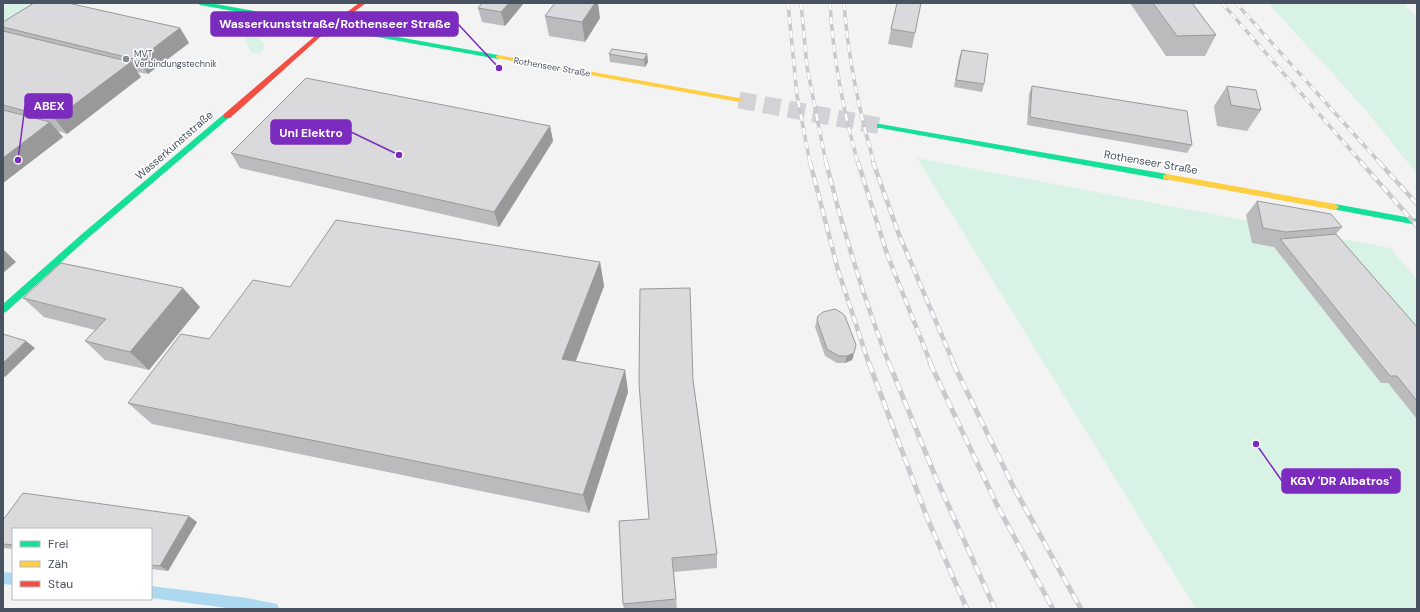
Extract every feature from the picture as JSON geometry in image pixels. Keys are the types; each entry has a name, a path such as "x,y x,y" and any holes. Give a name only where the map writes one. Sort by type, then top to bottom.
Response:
{"street":[{"name":"Rothenseer Straße","path":"200,3 739,100"},
{"name":"Wasserkunststraße","path":"3,309 85,236 330,27 363,3"},
{"name":"Rothenseer Straße","path":"880,126 1417,222"}],"green space":[{"path":"3,3 40,3 3,26"},
{"path":"1268,3 1403,3 1417,18 1417,174 1364,108"},
{"path":"243,33 258,38 264,43 264,49 259,54 251,52"},
{"path":"917,158 1390,248 1417,279 1417,609 1196,609"}],"building":[{"path":"34,3 68,3 180,28 138,60 3,27 3,22"},
{"path":"482,3 509,3 501,12 478,8"},
{"path":"555,3 595,3 582,22 545,16"},
{"path":"897,3 921,3 915,33 891,29"},
{"path":"1153,3 1192,3 1216,35 1177,36"},
{"path":"3,31 131,62 55,119 3,105"},
{"path":"612,49 647,54 644,60 609,54"},
{"path":"962,50 988,54 984,84 956,80"},
{"path":"306,78 550,126 494,212 231,153"},
{"path":"1032,86 1187,111 1192,145 1030,117"},
{"path":"1227,86 1256,90 1261,110 1231,105"},
{"path":"3,110 50,122 3,158"},
{"path":"1257,201 1331,214 1342,227 1286,232 1263,228"},
{"path":"336,220 600,262 562,359 625,370 583,495 128,403 181,334 209,339 253,280 290,287"},
{"path":"1336,234 1417,327 1417,401 1397,376 1390,376 1280,239"},
{"path":"61,263 183,288 130,352 85,341 106,319 23,298"},
{"path":"690,288 693,380 717,554 672,558 676,599 623,604 619,521 649,519 639,383 640,289"},
{"path":"835,309 845,316 856,345 854,353 847,356 839,356 827,349 817,320 818,316 823,312"},
{"path":"3,334 26,341 3,363"},
{"path":"23,493 189,516 160,566 152,565 152,528 12,528 12,545 3,544 3,520"}],"waterway":[{"path":"3,578 12,579"},
{"path":"152,592 247,604 272,609"}],"tunnel":[{"path":"739,100 880,126"}],"railway":[{"path":"788,3 797,95 810,163"},
{"path":"801,3 807,67 826,163"},
{"path":"830,3 836,64 858,163"},
{"path":"844,3 848,44 855,84 874,163"},
{"path":"1222,3 1362,163"},
{"path":"1236,3 1380,163"},
{"path":"810,162 838,270 869,364"},
{"path":"826,162 854,264 889,364"},
{"path":"858,162 887,254 931,364"},
{"path":"873,162 898,232 954,364"},
{"path":"1361,162 1417,226"},
{"path":"1379,162 1417,204"},
{"path":"869,363 928,520 967,609"},
{"path":"889,363 936,478 995,609"},
{"path":"930,363 997,505 1053,609"},
{"path":"953,363 1013,486 1081,609"}],"traffic: fast":[{"path":"200,3 498,57"},
{"path":"3,309 85,236 227,116"},
{"path":"880,126 1167,177"},
{"path":"1335,207 1417,222"}],"traffic: slow":[{"path":"498,57 739,100"},
{"path":"1167,177 1335,207"}],"traffic: jam":[{"path":"227,116 317,37 363,3"}],"place":[{"name":"MVT Verbindungstechnik","path":"126,59"},
{"name":"Wasserkunststraße/Rothenseer Straße","path":"499,68"},
{"name":"Uni Elektro","path":"399,155"},
{"name":"ABEX","path":"18,160"},
{"name":"KGV 'DR Albatros'","path":"1256,444"}]}
